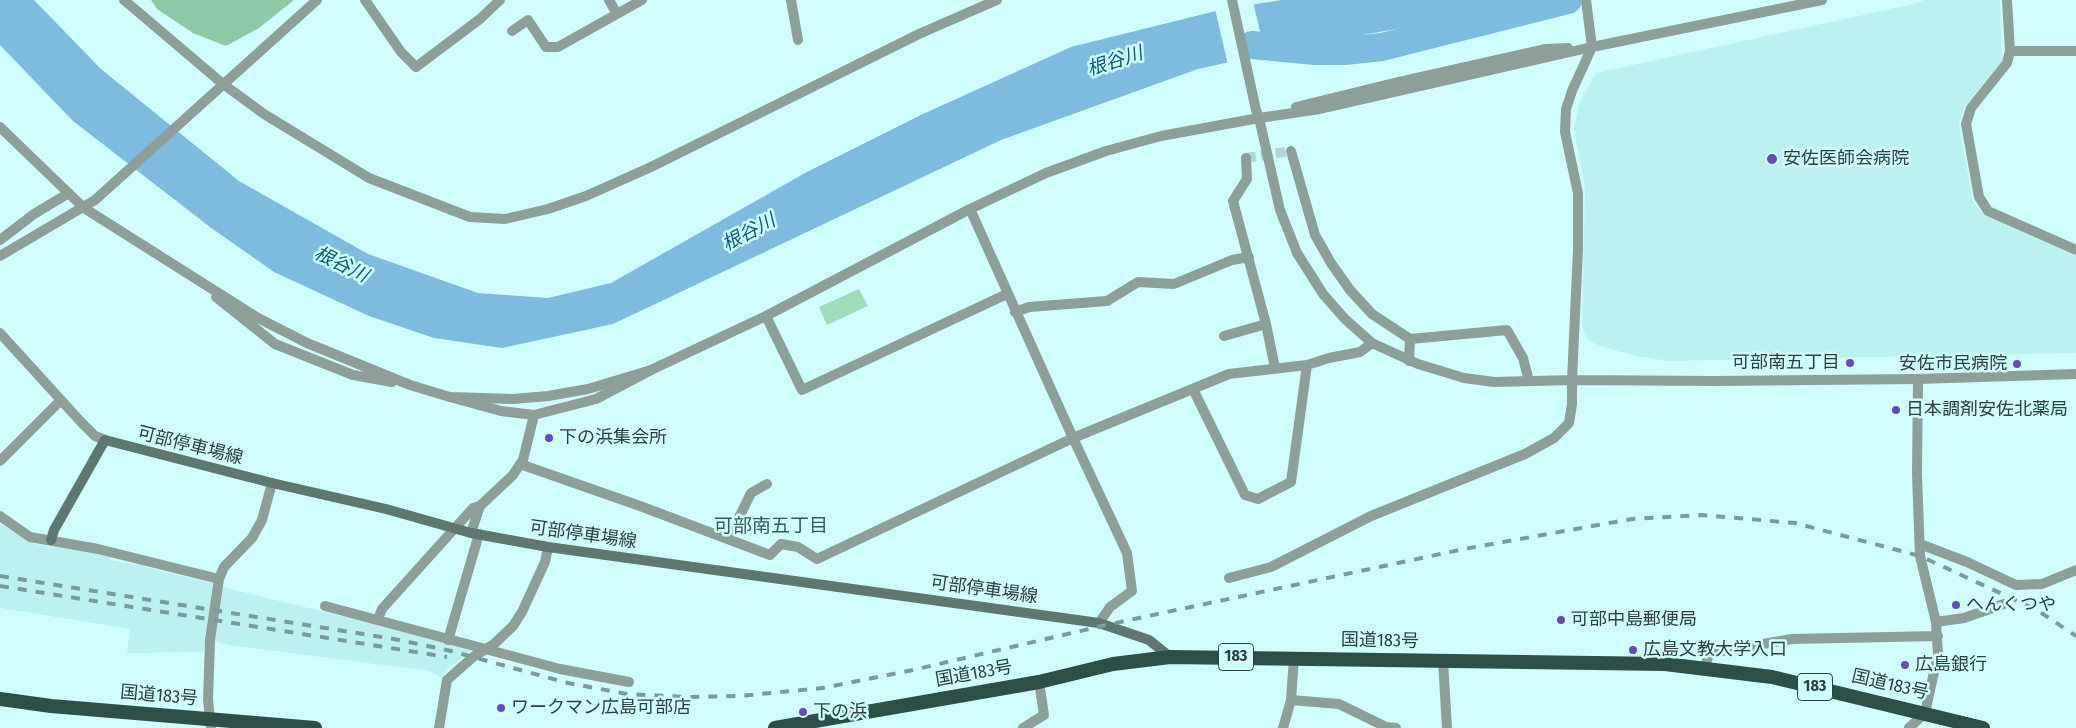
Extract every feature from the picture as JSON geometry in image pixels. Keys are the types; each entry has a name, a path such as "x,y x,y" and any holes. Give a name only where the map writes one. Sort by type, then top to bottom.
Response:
{"highway":[{"name":"国道183号","path":"775,728 1038,682 1113,664 1170,656 1665,664 1772,676 1983,728"},
{"name":"国道183号","path":"0,699 211,724 309,728"}],"main road":[{"name":"可部停車場線","path":"104,440 272,483 386,509 454,529 548,547 1099,623 1148,640 1170,656"},
{"path":"51,540 54,530 104,440"}],"street":[{"path":"124,0 220,87 369,178 470,217 505,219 548,209 586,196 643,171 919,34 997,0"},
{"path":"0,256 95,200 317,0"},
{"path":"365,0 401,52 416,67 480,19 500,0"},
{"path":"609,0 618,14"},
{"path":"512,30 528,20 546,47 558,47 642,0"},
{"path":"791,0 798,40"},
{"path":"1232,0 1280,210 1297,254 1323,294 1345,318 1372,343 1409,360 1440,372 1464,378 1494,382 1918,379 2076,374"},
{"path":"1229,578 1271,567 1371,516 1525,454 1554,438 1569,423 1572,404 1578,250 1578,193 1565,132 1566,110 1572,91 1592,47 1586,0"},
{"path":"0,127 84,208 258,318 307,343 410,385 501,411 534,416 596,399 651,370 766,316 970,209 1046,173 1106,151 1161,136 1546,49 1592,47 1822,0"},
{"path":"2007,0 2010,51 2007,63 1971,108 1966,124 1979,197 1988,211 2076,250"},
{"path":"2010,51 2076,52"},
{"path":"1290,151 1315,235 1331,263 1350,290 1372,314 1410,339 1507,330 1523,358 1529,381"},
{"path":"1246,158 1247,179 1233,201 1266,324 1275,368"},
{"path":"0,240 34,214 70,193"},
{"path":"970,209 1007,294 1127,553 1132,591 1110,607 1099,623"},
{"path":"1016,312 1029,307 1107,301 1138,282 1174,284 1232,260 1249,257"},
{"path":"203,284 224,305 275,344 353,375 410,385"},
{"path":"766,316 802,390 1007,294"},
{"path":"1224,336 1266,324"},
{"path":"0,333 95,436 104,440"},
{"path":"1409,360 1410,339"},
{"path":"520,464 729,538 770,555 781,544 798,547 817,559 1073,438 1229,374 1307,365 1329,358 1360,352 1372,343"},
{"path":"1193,389 1245,495 1258,499 1291,482 1307,365"},
{"path":"450,397 513,399 548,396 588,389 651,370"},
{"path":"1909,728 1925,713 1938,654 1936,622 1920,556 1917,474 1918,379"},
{"path":"0,462 61,400"},
{"path":"378,619 382,609 473,508 480,506 513,475 523,460 534,416"},
{"path":"211,724 208,700 210,640 219,579 224,567 252,538 262,520 272,483"},
{"path":"729,538 751,493 767,484"},
{"path":"448,640 480,506"},
{"path":"0,516 30,538 98,549 219,579"},
{"path":"1920,544 1967,562 2016,585 2042,584 2076,570"},
{"path":"439,728 447,680 484,649 494,644 513,626 522,612 545,562 548,547"},
{"path":"1936,622 1964,618 2004,604"},
{"path":"325,606 378,619 448,640 584,674 629,682"},
{"path":"1704,668 1710,653 1792,639 1938,636"},
{"path":"1283,728 1291,700 1294,658"},
{"path":"1443,660 1448,728"},
{"path":"1023,728 1044,715 1038,682"},
{"path":"1291,700 1339,704 1386,727 1396,728"}],"shaded area":[{"name":"安佐医師会病院","path":"1924,0 2000,0 2002,61 1965,106 1959,124 1973,201 1983,214 2076,256 2076,353 1668,361 1636,356 1600,346 1588,340 1582,327 1585,188 1574,129 1579,104 1596,73 1918,3"},
{"path":"0,523 34,544 110,556 110,560 137,565 138,563 145,565 145,567 213,583 204,652 127,653 130,629 0,608"},
{"path":"222,587 370,623 470,650 468,654 447,669 442,678 430,671 228,645 214,641"}],"green space":[{"path":"151,0 294,0 259,28 226,46 193,33 157,9"},
{"path":"859,289 868,306 827,325 819,307"}],"water":[{"path":"0,0 34,0 101,69 239,181 368,254 478,293 548,298 611,283 805,173 923,114 1071,47 1224,9 1282,0 1544,0 1477,15 1316,43 1198,69 1001,140 613,324 502,348 434,338 369,316 274,272 210,227 73,121 0,45"}],"pier":[{"path":"1253,2 1266,56 1228,65 1215,9"}],"waterway":[{"name":"根谷川","path":"1252,45 1315,51 1345,51 1382,47 1568,0"}],"tunnel":[{"path":"1246,158 1291,151"}],"railway":[{"path":"0,576 394,639 447,650 568,683 627,694 687,697 739,696 823,688 913,670 1106,625 1464,549 1632,519 1701,515 1795,523 1920,556 2037,610 2076,636"},
{"path":"0,586 447,657"}],"place":[{"name":"安佐医師会病院","path":"1772,159"},
{"name":"可部南五丁目","path":"1850,363"},
{"name":"安佐市民病院","path":"2017,364"},
{"name":"日本調剤安佐北薬局","path":"1896,410"},
{"name":"下の浜集会所","path":"549,438"},
{"name":"へんくつや","path":"1956,605"},
{"name":"可部中島郵便局","path":"1561,620"},
{"name":"広島文教大学入口","path":"1633,650"},
{"name":"広島銀行","path":"1905,665"},
{"name":"ワークマン広島可部店","path":"501,708"},
{"name":"下の浜","path":"803,712"}],"district":[{"name":"可部南五丁目","path":"771,527"}]}
